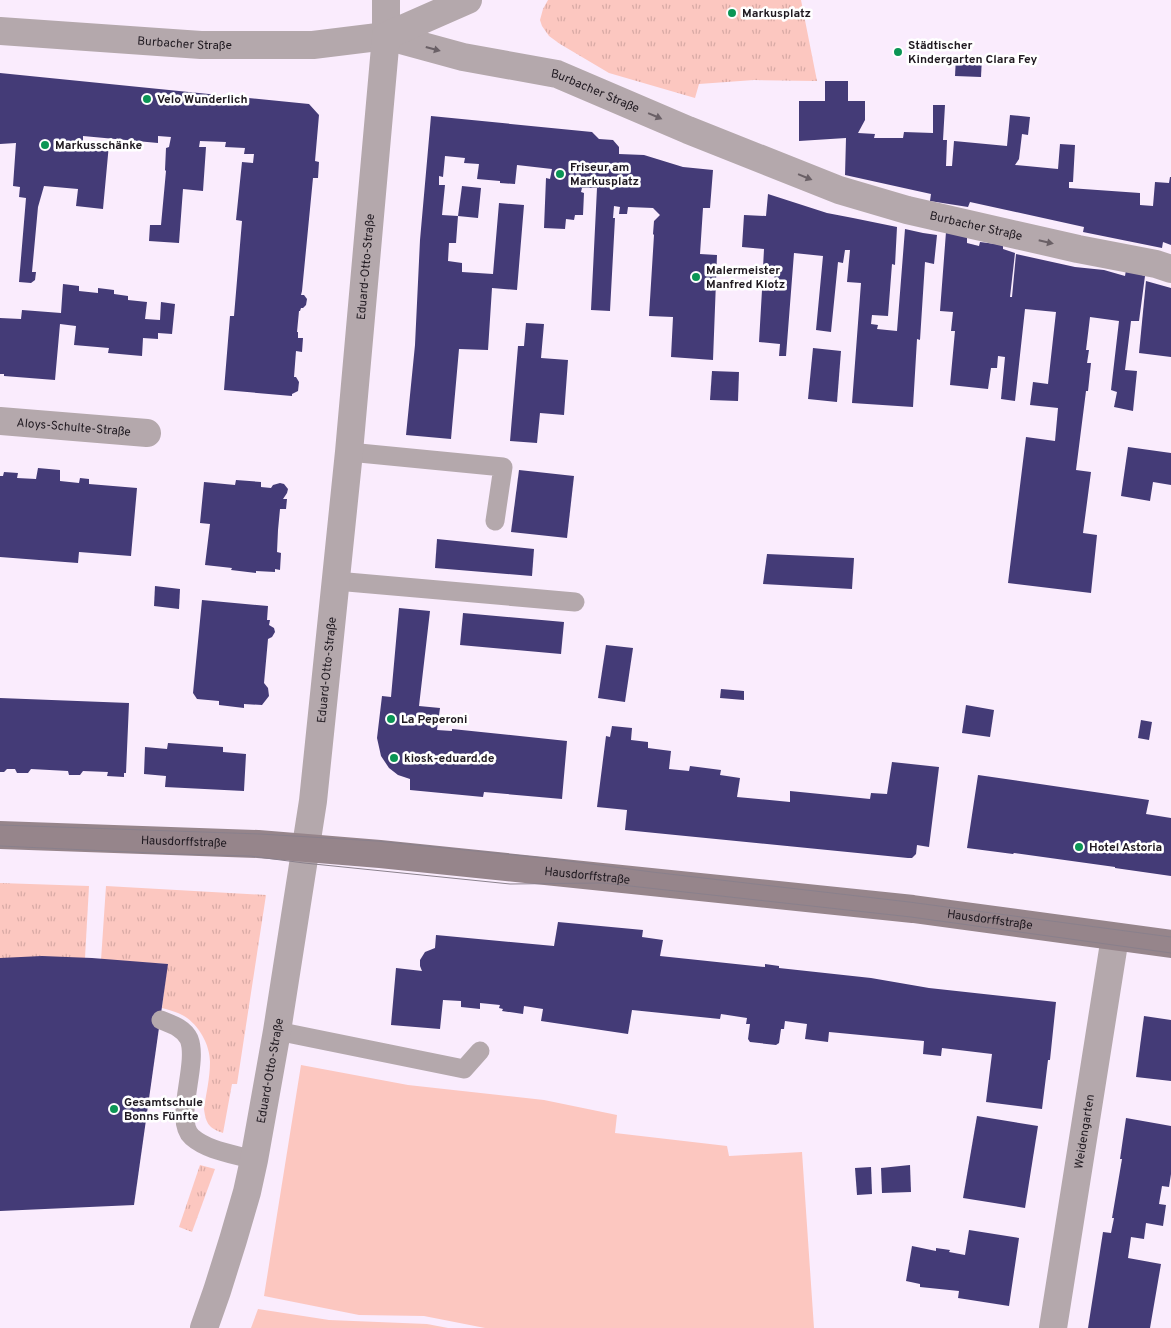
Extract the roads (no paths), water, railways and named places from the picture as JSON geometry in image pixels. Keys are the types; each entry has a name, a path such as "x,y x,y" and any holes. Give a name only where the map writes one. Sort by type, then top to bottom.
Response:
{"main road":[{"name":"Hausdorffstraße","path":"0,835 258,844 398,856 913,909 1171,944"}],"street":[{"name":"Eduard-Otto-Straße","path":"204,1328 233,1240 254,1160 277,1031 317,769 349,452 386,36 386,0"},
{"path":"386,36 468,0"},
{"name":"Burbacher Straße","path":"0,31 201,45 313,45 386,36 463,57 557,74 688,130 846,192 907,210 1078,249 1156,264 1171,269"},
{"name":"Aloys-Schulte-Straße","path":"0,421 147,433"},
{"name":"Weidengarten","path":"1053,1328 1115,936"}],"lane":[{"path":"349,452 503,467 495,521"},
{"path":"336,581 575,602"},
{"path":"161,1020 178,1027 188,1038 192,1053 185,1125 192,1136 206,1145 254,1160"},
{"path":"277,1031 464,1069 480,1051"}],"tram line":[{"path":"0,825 260,834 377,841 554,859 909,902 1171,937"},
{"path":"0,846 250,856 510,884 603,883 911,917 1171,953"}],"place":[{"name":"Markusplatz","path":"732,13"},
{"name":"Städtischer Kindergarten Clara Fey","path":"898,52"},
{"name":"Velo Wunderlich","path":"147,99"},
{"name":"Markusschänke","path":"45,145"},
{"name":"Friseur am Markusplatz","path":"560,174"},
{"name":"Malermeister Manfred Klotz","path":"696,277"},
{"name":"La Peperoni","path":"391,719"},
{"name":"kiosk-eduard.de","path":"394,758"},
{"name":"Hotel Astoria","path":"1079,847"},
{"name":"Gesamtschule Bonns Fünfte","path":"114,1109"}]}
